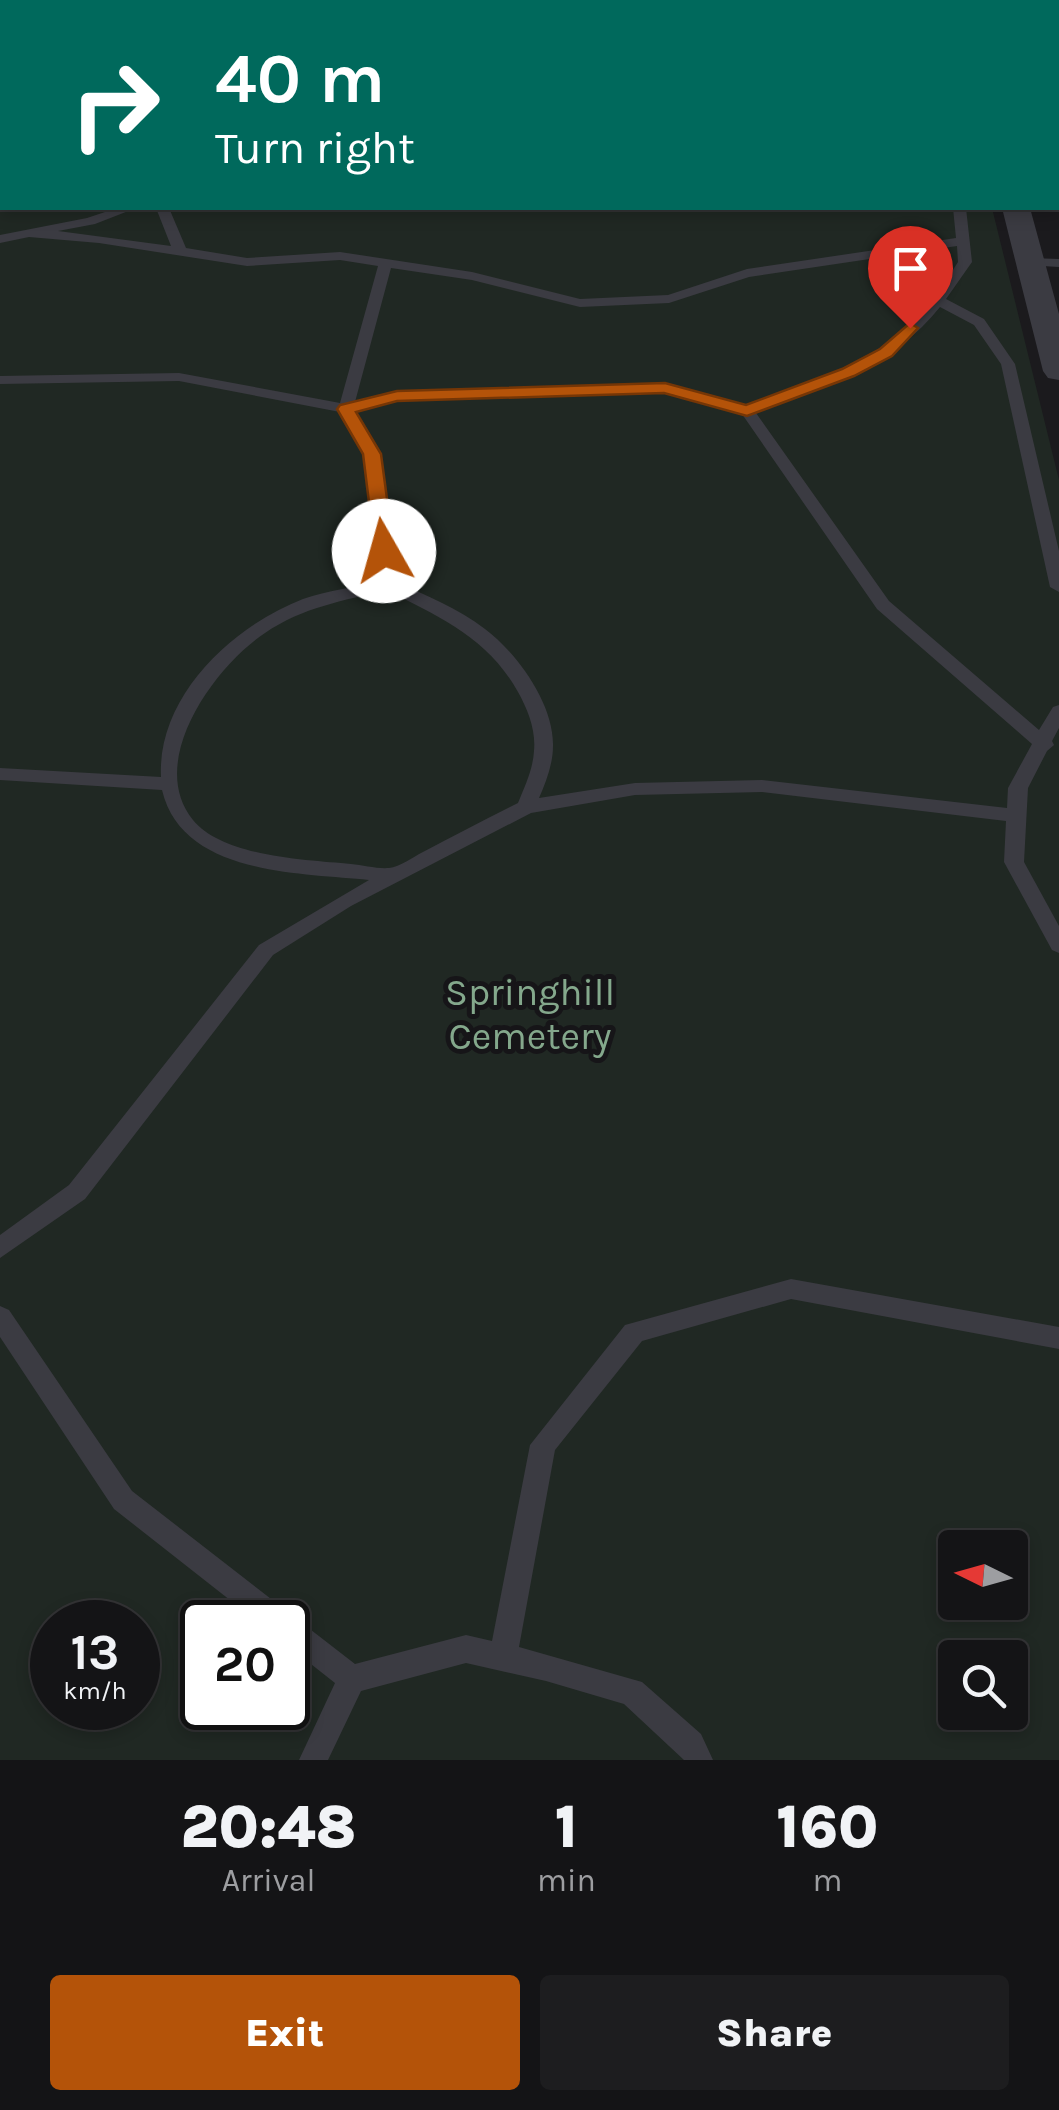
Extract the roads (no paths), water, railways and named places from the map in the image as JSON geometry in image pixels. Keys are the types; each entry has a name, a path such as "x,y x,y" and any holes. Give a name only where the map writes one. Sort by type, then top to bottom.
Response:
{"street":[{"path":"1017,210 1045,263 1059,372"}],"lane":[{"path":"0,240 90,221 122,210"},
{"path":"164,210 180,251"},
{"path":"0,380 179,377 346,409 397,396 665,388 747,411 848,372 886,352 938,300 965,262 960,210"},
{"path":"28,234 248,262 340,256 472,276 580,303 669,299 747,273 962,242"},
{"path":"386,262 346,409 372,454 388,584"},
{"path":"938,300 979,322 1008,364 1059,587"},
{"path":"747,411 883,605 1045,745"},
{"path":"392,875 262,858 190,830 168,784 173,736 194,692 251,632 304,605 388,584 479,632 514,671 536,709 544,738 541,768 526,807"},
{"path":"1059,711 1045,745 1018,788 1014,862 1059,945"},
{"path":"0,774 168,784"},
{"path":"0,1248 77,1192 266,950 392,875 526,807 634,789 762,786 1016,816"},
{"path":"503,1657 543,1445 634,1333 791,1289 1059,1338"},
{"path":"0,1317 123,1500 251,1600"},
{"path":"310,1646 352,1679"},
{"path":"313,1760 352,1679 466,1649 632,1692 690,1744 698,1760"}],"park label":[{"name":"Springhill Cemetery","path":"530,1014"}]}
